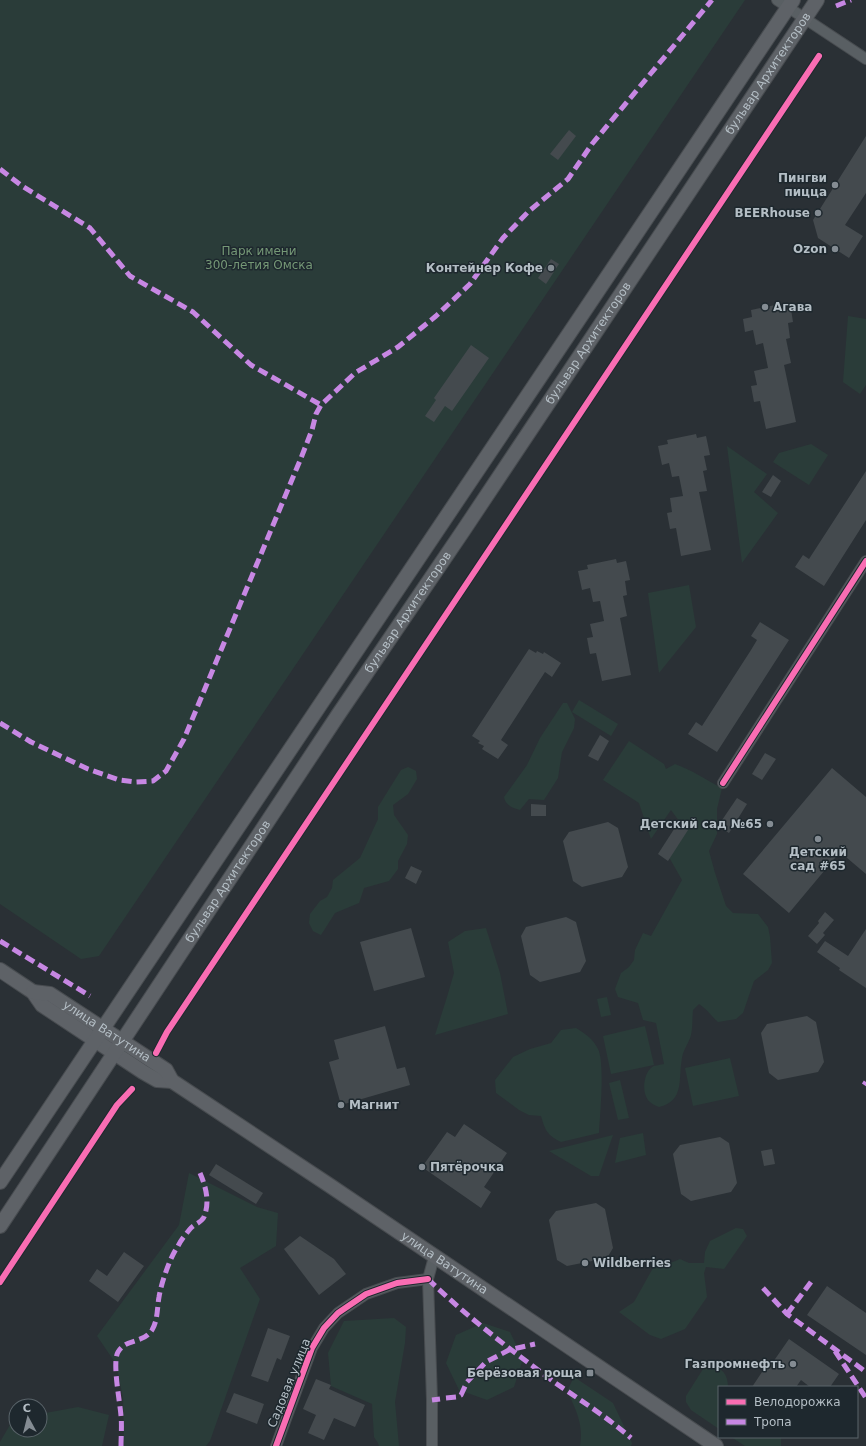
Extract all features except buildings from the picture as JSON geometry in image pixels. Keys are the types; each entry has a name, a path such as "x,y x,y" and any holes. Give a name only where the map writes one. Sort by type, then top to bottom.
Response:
{"main road":[{"name":"бульвар Архитекторов","path":"0,1182 792,8 817,0"},
{"name":"бульвар Архитекторов","path":"0,1226 334,721 468,524 792,8"},
{"name":"улица Ватутина","path":"0,970 33,992 42,1005 99,1034 119,1048 157,1080 172,1081 716,1446"}],"street":[{"path":"792,8 866,59"},
{"path":"723,783 866,561"},
{"path":"432,1446 428,1279 434,1257"},
{"name":"Садовая улица","path":"276,1446 312,1348 324,1328 338,1313 366,1294 397,1283 428,1279"}],"green space":[{"name":"Парк имени 300-летия Омска","path":"0,0 745,0 99,956 81,959 0,904"},
{"path":"848,316 866,319 866,385 860,394 843,382"},
{"path":"811,444 828,455 809,485 773,462 779,453"},
{"path":"727,446 767,474 754,492 778,513 742,563"},
{"path":"689,585 696,627 659,673 648,593"},
{"path":"579,700 618,724 611,736 572,712"},
{"path":"563,703 567,703 575,719 574,728 562,752 558,778 544,800 529,799 520,810 512,807 506,802 504,797 527,765 540,738"},
{"path":"629,741 664,764 666,769 675,764 681,766 722,788 717,809 717,834 709,851 715,873 726,906 733,913 758,914 768,927 770,937 772,963 768,970 754,981 743,1013 736,1019 718,1022 699,1004 693,1010 692,1032 683,1055 677,1094 673,1100 659,1107 650,1102 644,1089 645,1079 649,1070 653,1066 664,1064 656,1023 643,1020 638,1003 618,997 615,989 621,973 629,967 634,960 635,950 643,933 651,936 682,880 666,852 681,835 682,825 671,810 651,839 639,803 603,780"},
{"path":"408,767 416,771 417,779 408,794 393,805 394,815 408,835 407,844 398,861 398,869 389,881 364,888 359,903 335,913 321,935 313,931 309,923 310,914 320,901 327,897 332,888 333,880 360,858 378,819 378,807 401,770"},
{"path":"486,928 500,973 508,1014 435,1035 454,973 448,942 465,931"},
{"path":"607,997 611,1015 601,1017 597,999"},
{"path":"645,1026 654,1065 611,1074 603,1036"},
{"path":"576,1028 596,1045 600,1056 602,1090 599,1133 561,1142 547,1132 541,1116 529,1115 519,1110 496,1093 495,1080 513,1057 530,1049 551,1043 561,1030"},
{"path":"730,1058 739,1096 693,1106 685,1068"},
{"path":"620,1080 629,1118 618,1120 609,1083"},
{"path":"643,1133 646,1155 615,1163 620,1138"},
{"path":"613,1135 599,1176 591,1176 549,1151"},
{"path":"189,1173 257,1207 278,1213 276,1246 240,1268 260,1299 210,1441 206,1446 124,1446 123,1398 116,1364 97,1336 179,1225"},
{"path":"736,1228 743,1229 747,1236 724,1269 706,1267 704,1273 707,1297 685,1329 661,1339 650,1335 619,1312 634,1302 653,1268 659,1263 668,1264 680,1259 689,1263 704,1263 705,1252 710,1241"},
{"path":"394,1318 406,1327 405,1343 395,1402 399,1446 379,1446 374,1437 372,1404 331,1386 328,1353 344,1321"},
{"path":"483,1323 510,1332 523,1359 514,1387 487,1400 459,1390 446,1363 456,1335"},
{"path":"709,1366 717,1368 723,1372 727,1378 728,1386 718,1386 718,1428 691,1410 686,1402 686,1396 703,1369"},
{"path":"574,1377 613,1403 632,1443 631,1446 580,1446 580,1425 576,1411 567,1391"},
{"path":"78,1407 109,1415 102,1446 0,1446 0,1442 8,1428 8,1438 48,1438 48,1413"},
{"path":"733,1438 781,1438 781,1446 745,1446"}],"marked path":[{"path":"0,723 31,742 88,769 119,780 136,782 153,781 166,771 184,739 301,458 312,430 316,414 321,405 355,373 398,347 436,316 470,284 503,238 529,211 568,179 592,144 712,0"},
{"path":"836,6 851,0"},
{"path":"0,169 22,186 90,228 130,276 193,312 251,365 321,405"},
{"path":"0,941 90,996"},
{"path":"121,1446 121,1420 116,1373 116,1357 121,1348 144,1337 152,1330 156,1318 162,1285 172,1257 190,1229 204,1217 207,1200 200,1173"},
{"path":"787,1314 814,1278"},
{"path":"428,1279 474,1320 554,1382 603,1416 631,1438"},
{"path":"763,1288 787,1314 866,1372"},
{"path":"446,1398 461,1395 467,1382 486,1362 509,1350 535,1344"},
{"path":"835,1351 866,1398"},
{"path":"432,1400 440,1399"}],"cycle path":[{"path":"156,1053 167,1032 819,56"},
{"path":"723,783 866,561"},
{"path":"0,1282 117,1105 132,1089"},
{"path":"276,1446 312,1348 324,1328 338,1313 366,1294 397,1283 428,1279"}],"place":[{"name":"Пингви пицца","path":"835,185"},
{"name":"BEERhouse","path":"818,213"},
{"name":"Ozon","path":"835,249"},
{"name":"Контейнер Кофе","path":"551,268"},
{"name":"Агава","path":"765,307"},
{"name":"Детский сад №65","path":"770,824"},
{"name":"Детский сад #65","path":"818,839"},
{"name":"Магнит","path":"341,1105"},
{"name":"Пятёрочка","path":"422,1167"},
{"name":"Wildberries","path":"585,1263"},
{"name":"Газпромнефть","path":"793,1364"},
{"name":"Берёзовая роща","path":"590,1373"}]}
